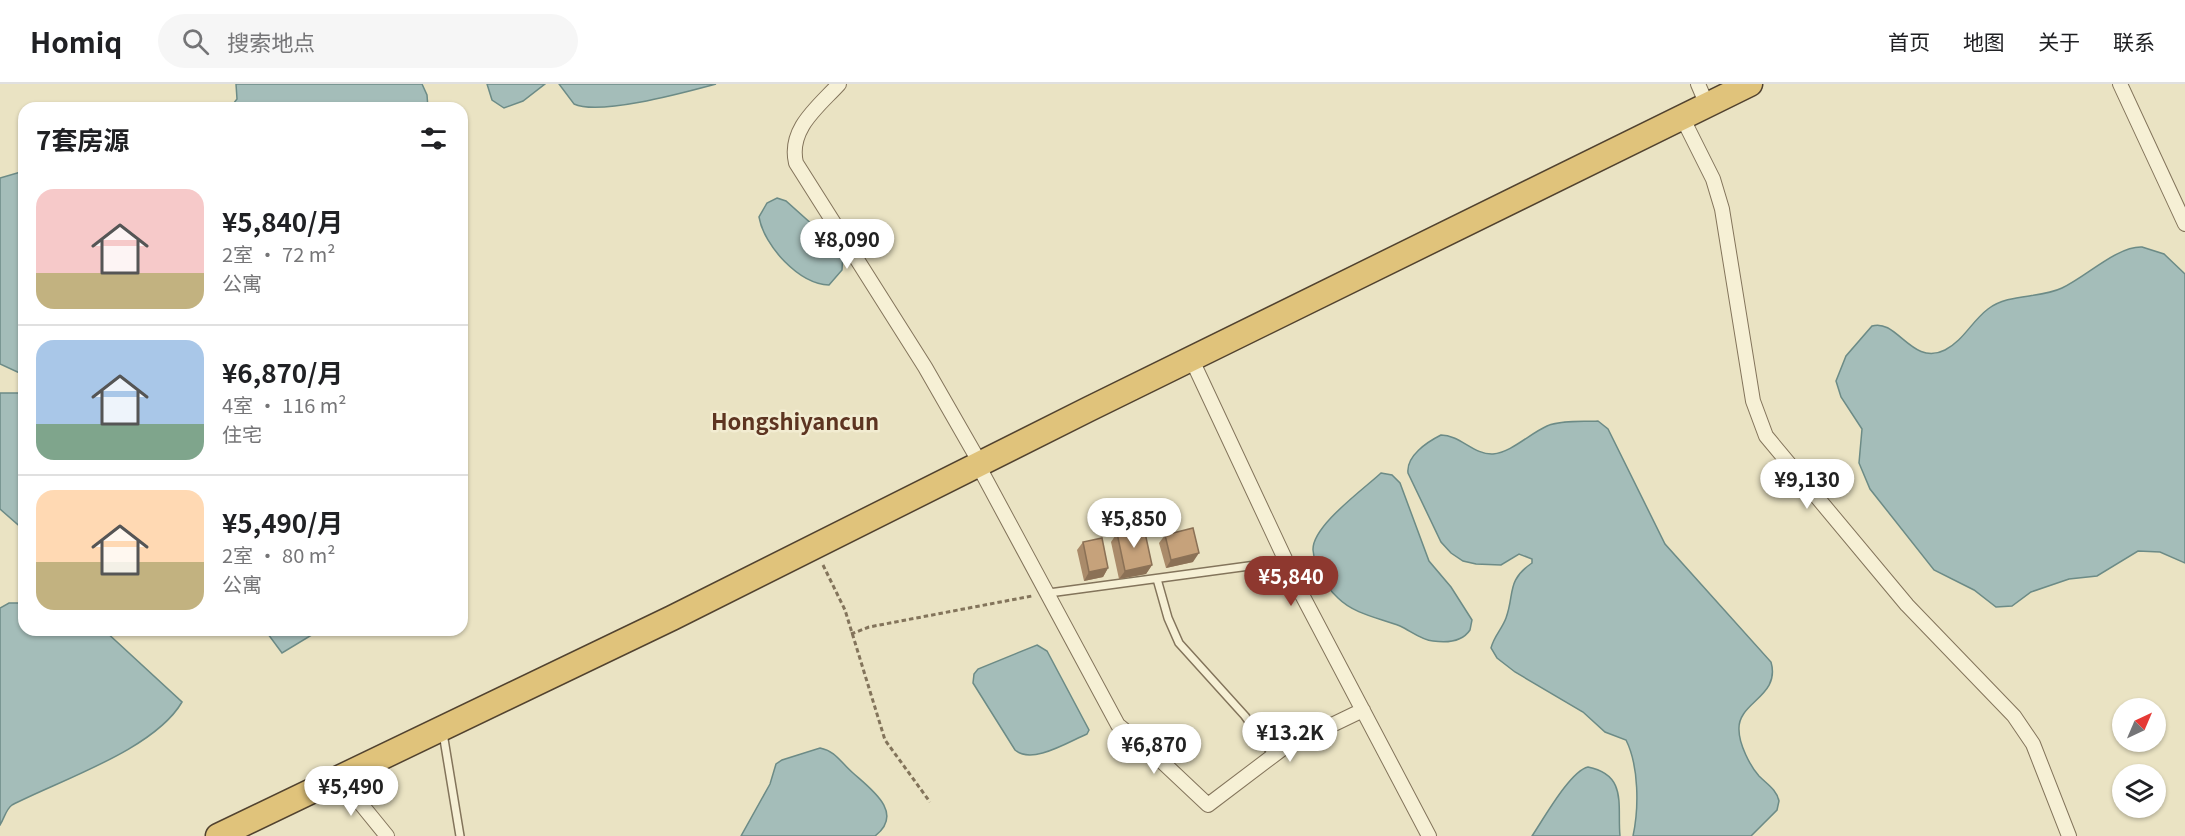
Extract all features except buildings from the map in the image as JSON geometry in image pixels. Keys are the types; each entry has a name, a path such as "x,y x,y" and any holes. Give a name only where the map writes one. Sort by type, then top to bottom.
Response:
{"highway":[{"path":"218,836 672,618 1191,358 1682,117 1702,95 1750,84"}],"street":[{"path":"839,84 796,136 793,149 796,163 925,367 1118,724 1208,805 1273,755 1363,710"},
{"path":"2120,84 2185,224"},
{"path":"1682,117 1713,180 1722,209 1753,401 1766,436 1907,605 2014,716 2033,744 2069,836"},
{"path":"1191,358 1286,561 1429,836"},
{"path":"339,777 387,836"}],"lane":[{"path":"1049,593 1286,561"},
{"path":"1157,579 1168,618 1179,643 1245,716 1273,755"},
{"path":"442,728 460,836"}],"path":[{"path":"814,547 845,610 885,740 930,802"},
{"path":"851,634 869,627 1049,593"}],"water":[{"path":"236,84 422,84 428,102 235,102 237,99"},
{"path":"487,84 545,84 523,101 504,108 492,100"},
{"path":"559,84 716,84 643,102 586,107 574,104"},
{"path":"18,173 18,372 0,364 0,178"},
{"path":"777,198 786,201 843,252 842,270 829,285 818,283 795,271 775,251 768,240 759,217 767,203"},
{"path":"2142,247 2164,254 2185,274 2185,563 2160,552 2138,551 2097,576 2069,579 2031,592 2012,606 1996,607 1974,590 1934,570 1870,489 1859,463 1862,429 1841,397 1836,381 1846,356 1872,326 1881,325 1923,352 1933,354 1945,350 1957,341 1982,314 1996,304 2062,288 2122,251"},
{"path":"0,393 18,393 18,525 0,509"},
{"path":"1598,421 1608,429 1665,544 1771,662 1770,683 1740,720 1741,742 1749,761 1759,776 1774,790 1779,801 1777,810 1751,836 1633,836 1637,787 1636,774 1626,740 1605,732 1583,712 1515,672 1497,658 1491,648 1506,618 1515,582 1532,563 1532,559 1519,554 1501,565 1476,564 1463,561 1451,553 1441,542 1408,473 1410,461 1414,455 1441,435 1493,454 1507,450 1540,429 1553,424"},
{"path":"1381,473 1392,475 1400,483 1429,561 1451,587 1472,620 1470,630 1463,637 1444,642 1429,640 1400,626 1359,612 1333,593 1318,570 1313,550 1315,540 1321,530 1340,508"},
{"path":"9,603 18,603 18,636 110,636 182,702 169,719 129,749 12,805 0,825 0,608"},
{"path":"269,636 310,636 282,653"},
{"path":"1037,645 1047,651 1089,730 1087,734 1060,747 1031,755 1015,750 973,683 974,674 978,669"},
{"path":"820,748 834,755 882,802 887,819 875,836 741,836 770,784 776,764"},
{"path":"1588,767 1601,771 1615,784 1619,803 1620,836 1532,836 1565,786 1581,770"}],"district":[{"name":"Hongshiyancun","path":"795,422"}]}
